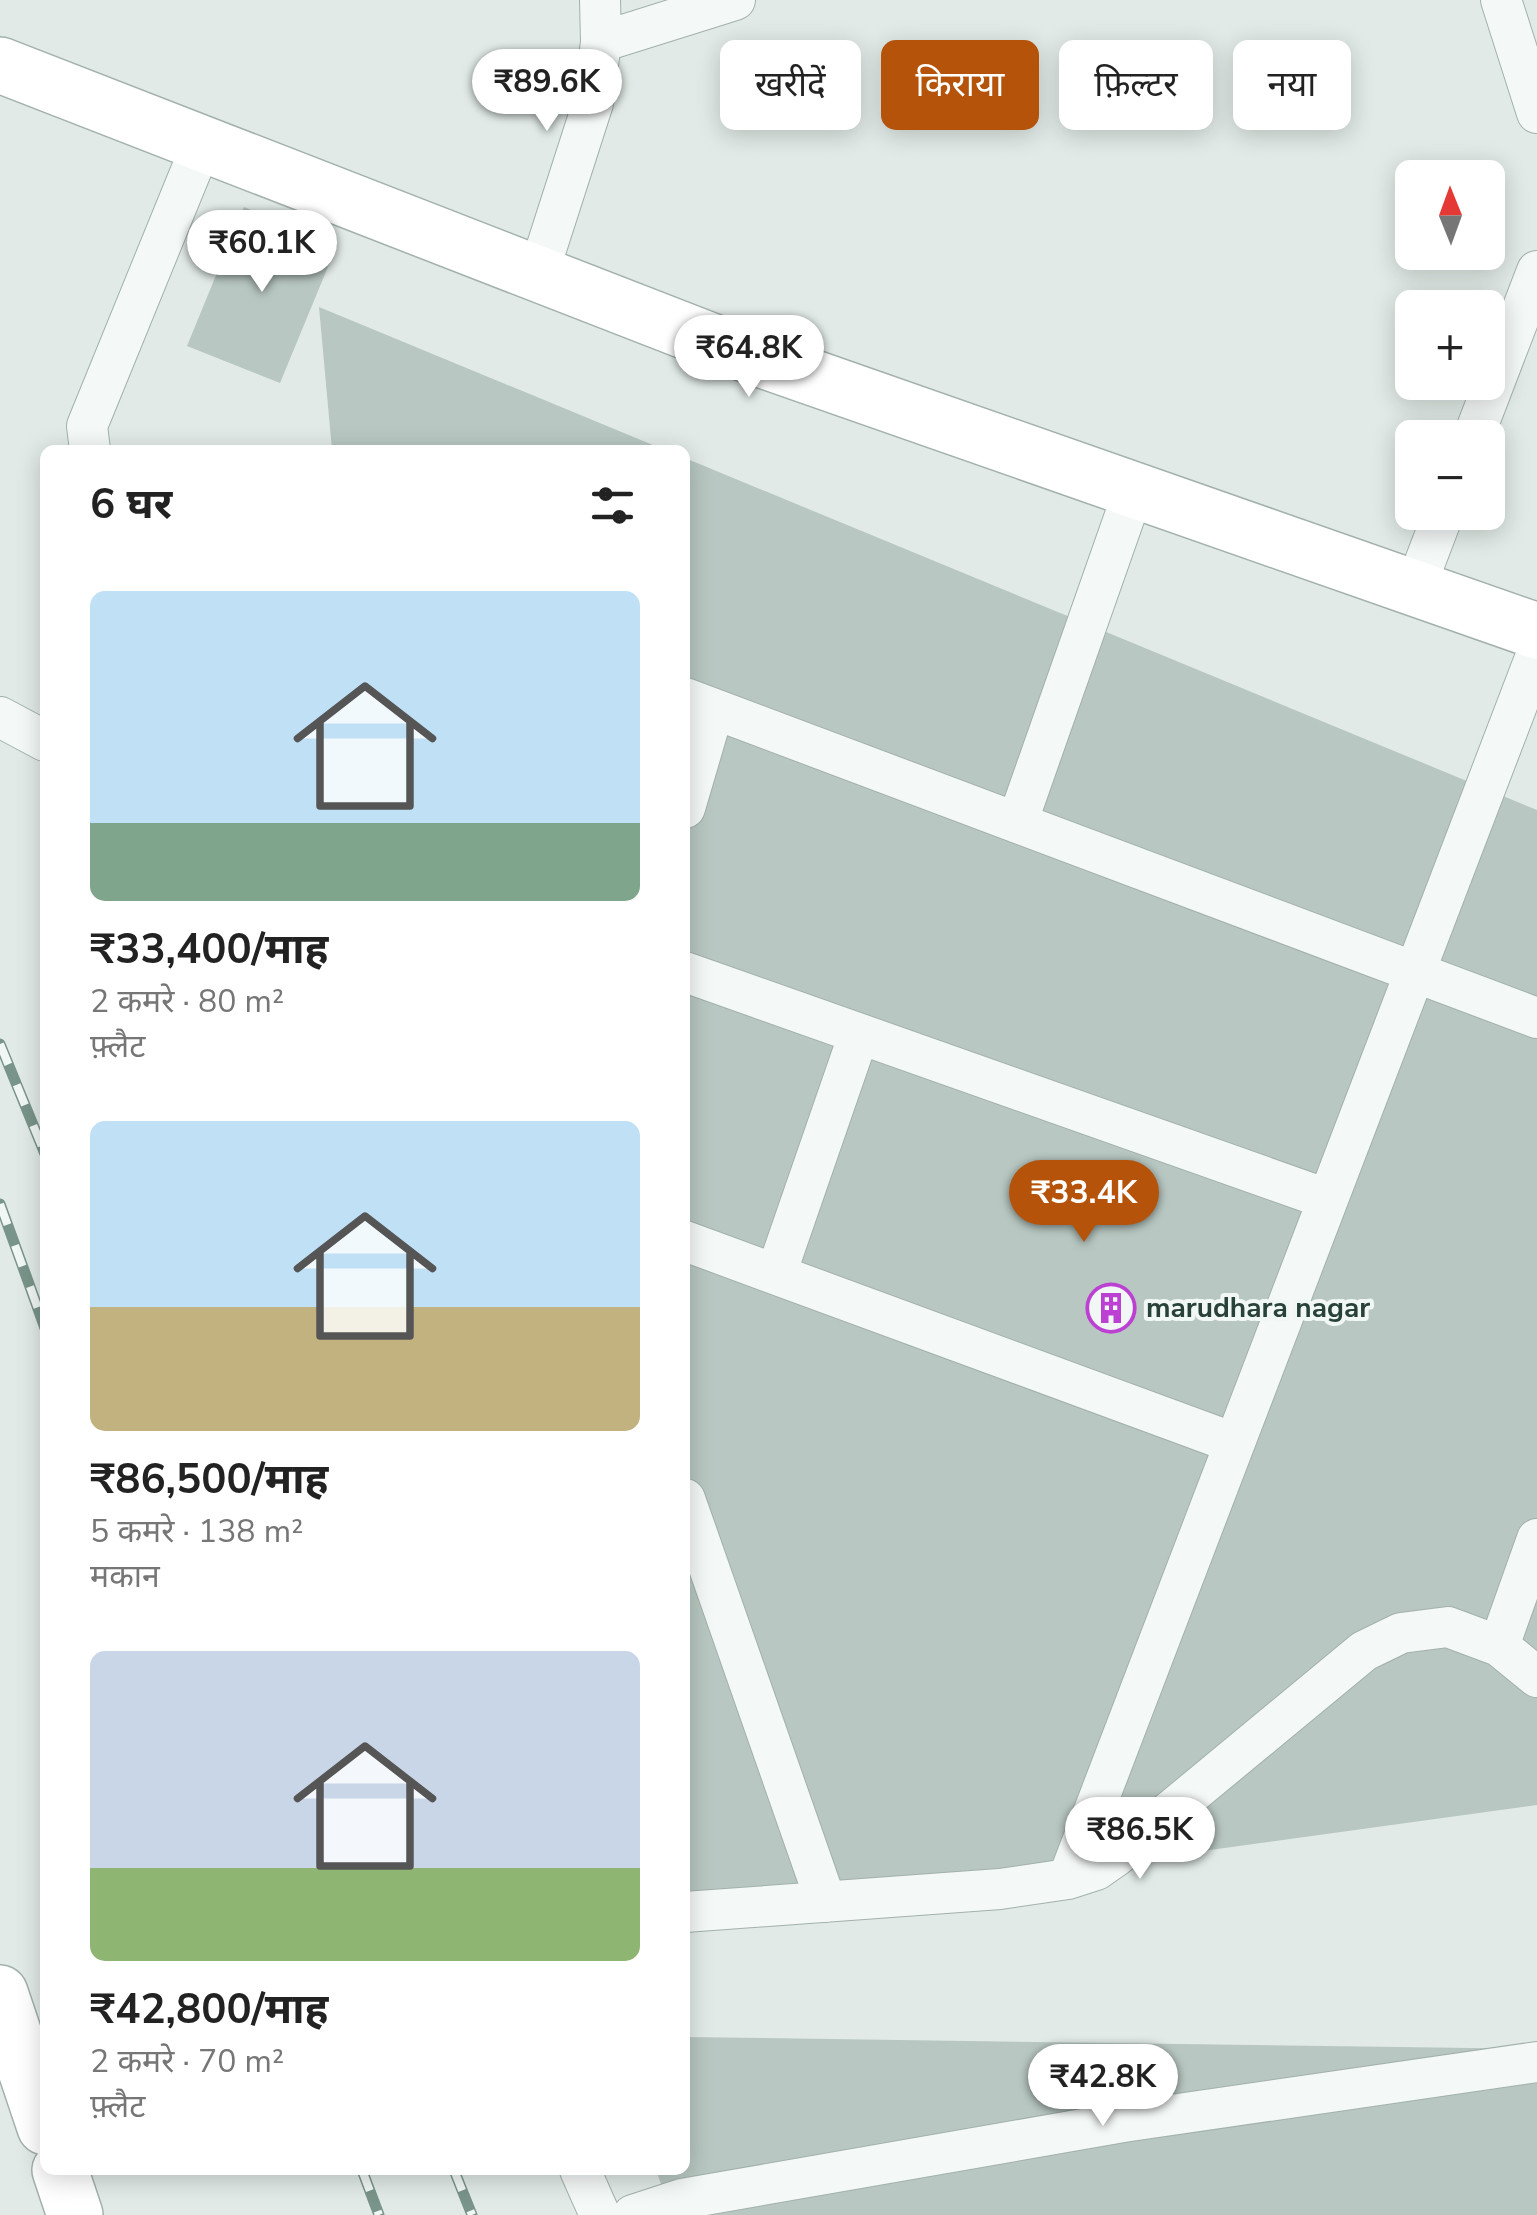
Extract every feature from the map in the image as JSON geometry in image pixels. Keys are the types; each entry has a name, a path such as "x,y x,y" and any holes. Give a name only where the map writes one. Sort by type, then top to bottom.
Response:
{"street":[{"path":"538,274 594,103 601,42 600,0"},
{"path":"601,42 734,0"},
{"path":"1502,0 1537,114"},
{"path":"0,65 734,350 1537,631"},
{"path":"89,445 87,426 202,144"},
{"path":"1480,420 1537,271"},
{"path":"1017,823 1134,490"},
{"path":"1415,588 1437,530"},
{"path":"1068,1879 1537,653"},
{"path":"690,773 700,704 1537,1018"},
{"path":"0,717 40,738"},
{"path":"690,974 1327,1199"},
{"path":"776,1274 860,1034"},
{"path":"690,1242 1234,1444"},
{"path":"690,1513 826,1902"},
{"path":"1500,1646 1537,1539"},
{"path":"690,1912 1000,1889 1068,1879 1096,1870 1364,1652 1401,1633 1448,1627 1500,1646 1537,1677"},
{"path":"0,1993 40,2112"},
{"path":"632,2215 682,2199 1123,2122 1537,2062"},
{"path":"62,2175 75,2215"},
{"path":"582,2175 600,2215"}],"building":[{"path":"244,207 337,245 280,383 187,346"},
{"path":"319,307 653,445 332,445"},
{"name":"marudhara nagar","path":"690,460 1537,810 1537,1805 690,1921"},
{"path":"690,2037 1537,2049 1537,2215 672,2215 658,2175 690,2175"}],"railway":[{"path":"0,1044 40,1142"},
{"path":"0,1204 40,1314"},
{"path":"364,2175 379,2215"},
{"path":"456,2175 472,2215"}],"place":[{"name":"marudhara nagar","path":"1111,1308"}]}
